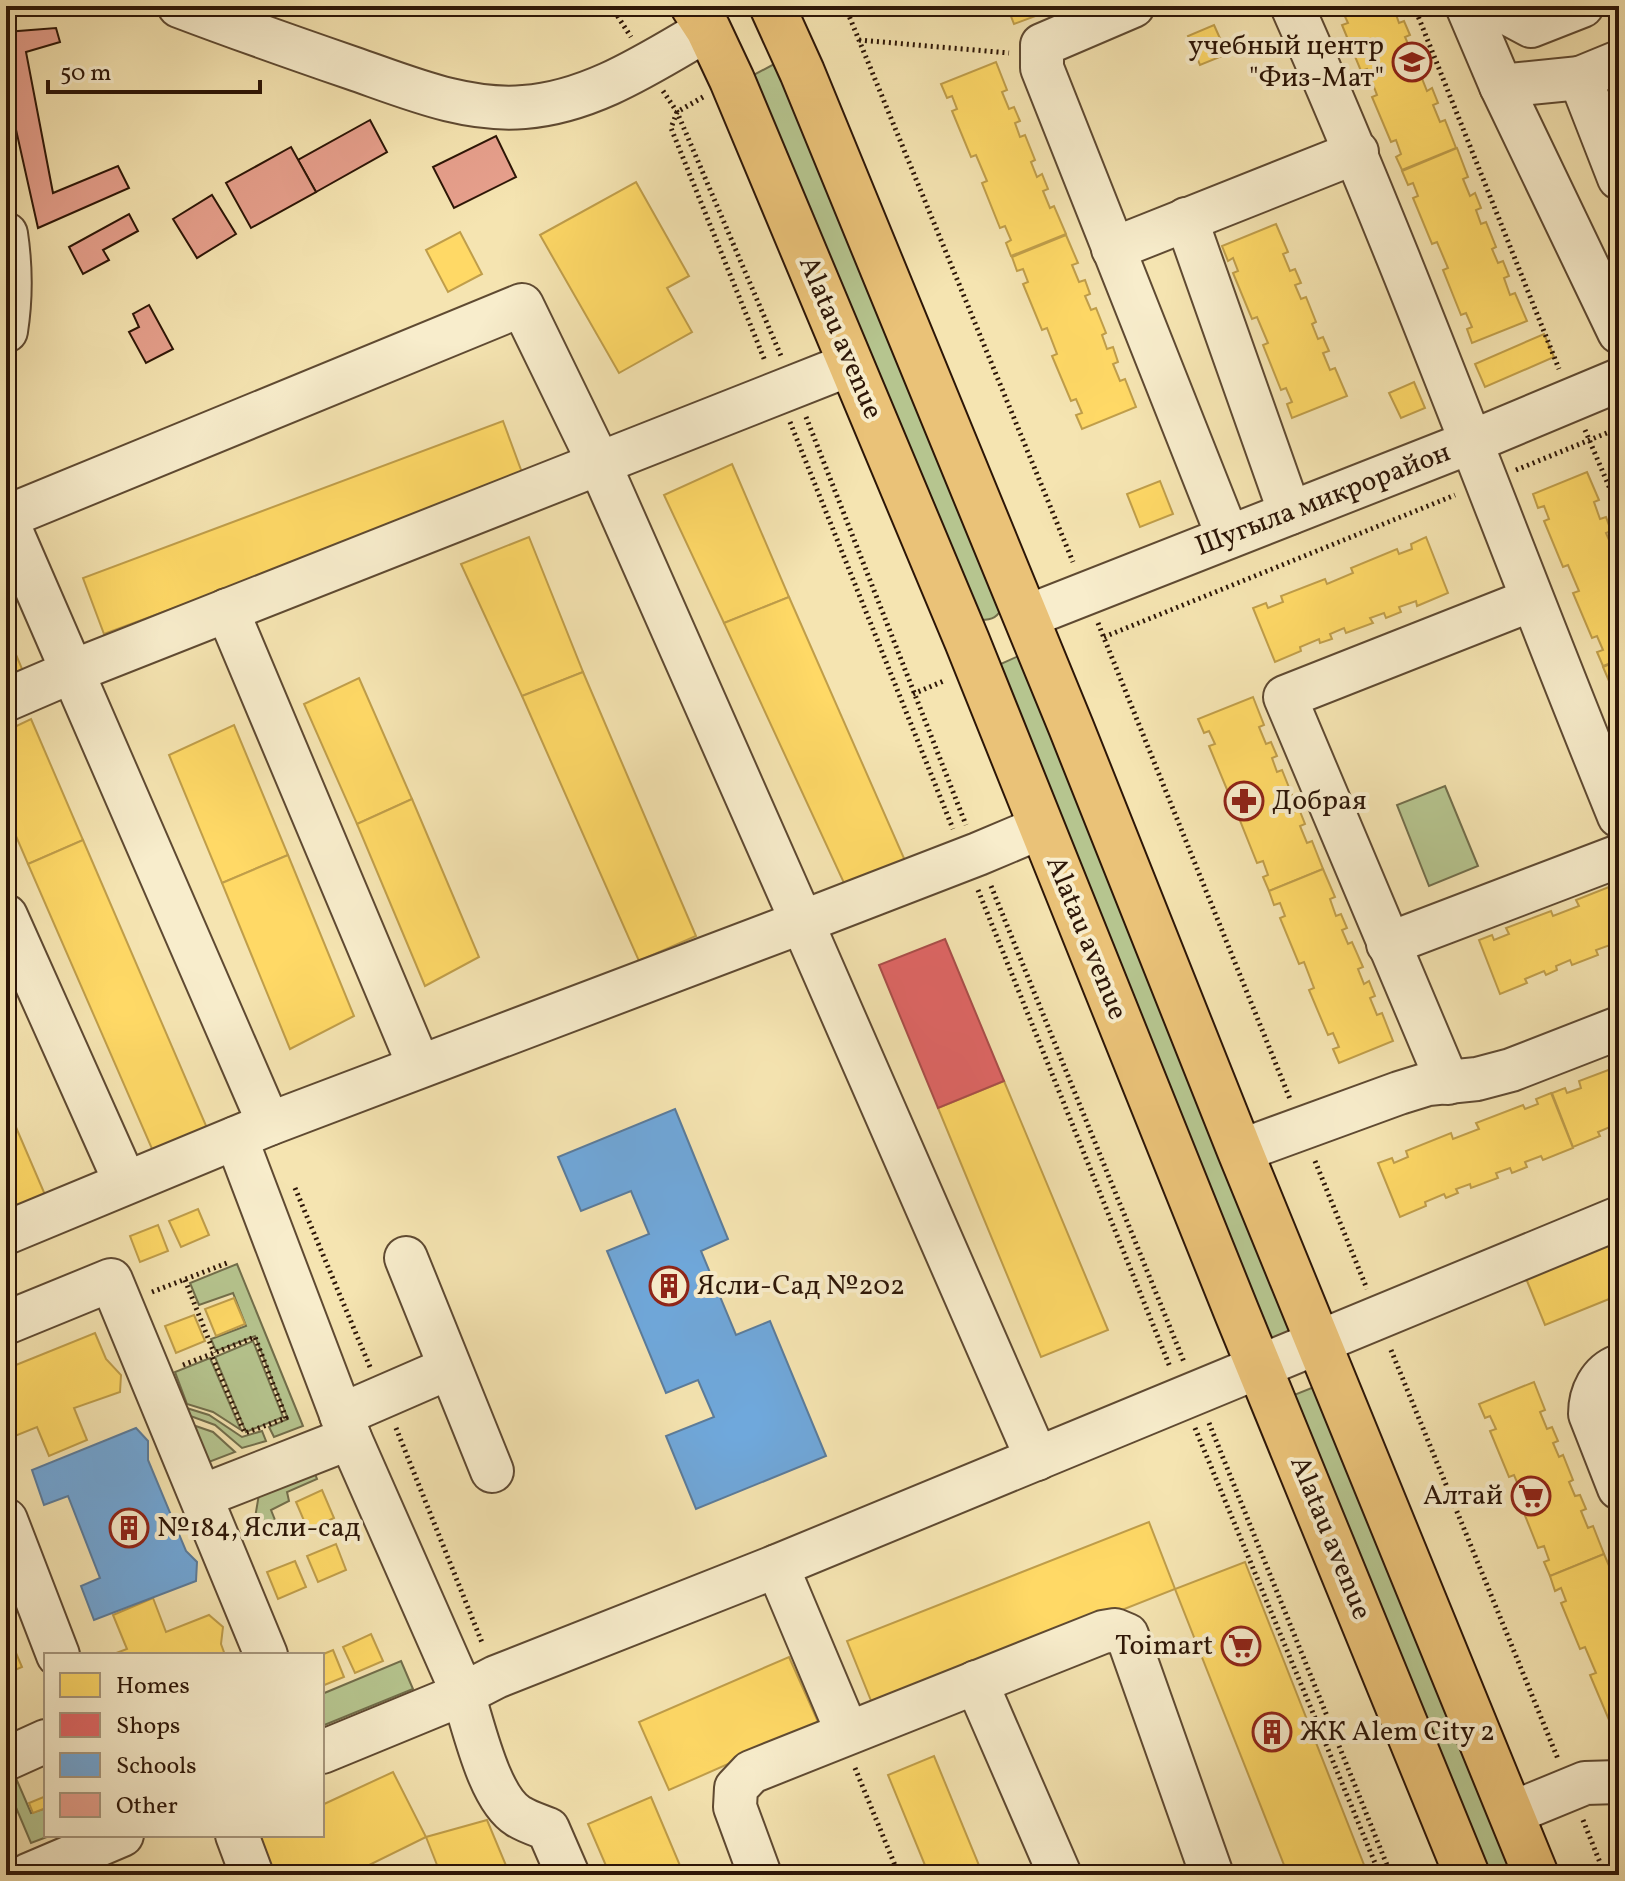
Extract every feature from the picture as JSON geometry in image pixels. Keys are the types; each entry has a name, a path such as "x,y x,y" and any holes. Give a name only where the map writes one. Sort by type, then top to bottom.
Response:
{"main road":[{"path":"700,18 750,6"},
{"path":"772,6 1026,617 1536,1875"},
{"name":"Alatau avenue","path":"700,18 732,80 851,364 962,658 1042,827 1467,1875"},
{"path":"962,658 1026,617"}],"street":[{"path":"179,6 392,82 474,106 525,107 581,95 620,79 700,18"},
{"path":"1133,6 1042,45 1042,68 1228,537"},
{"path":"1292,6 1357,152 1531,600 1619,816"},
{"path":"1467,6 1501,86 1619,332"},
{"path":"1500,6 1501,10 1531,26 1582,6"},
{"path":"1501,86 1580,78 1619,62"},
{"path":"1580,78 1619,178"},
{"path":"1113,249 1357,152"},
{"path":"1186,219 1290,513"},
{"path":"6,234 10,257 10,305 6,331"},
{"path":"568,1875 548,1829 516,1815 503,1801 490,1777 463,1694 346,1427 252,1131 71,672 6,518 522,305 599,463 1037,1459"},
{"path":"6,700 851,364"},
{"name":"Шугыла микрорайон","path":"1026,617 1471,442 1619,380"},
{"path":"1448,1083 1285,697 1531,600"},
{"path":"227,610 419,1066"},
{"path":"6,1233 252,1131 802,922 1042,827"},
{"path":"1388,944 1619,856"},
{"path":"6,916 125,1182"},
{"path":"1240,1151 1428,1084 1477,1079 1511,1070 1619,1028"},
{"path":"324,1751 463,1694 496,1677 777,1566 1619,1218"},
{"path":"406,1258 492,1471"},
{"path":"6,1323 111,1280 265,1653"},
{"path":"1619,1366 1608,1370 1597,1385 1590,1402 1590,1414 1619,1488"},
{"path":"202,1496 346,1427 449,1368"},
{"path":"6,1520 57,1653"},
{"path":"777,1566 847,1732"},
{"path":"760,1875 735,1807 736,1788 751,1772 1103,1632 1115,1630 1127,1635 1212,1875"},
{"path":"976,1682 1060,1875"},
{"path":"6,1759 44,1742"},
{"path":"1512,1813 1585,1783 1619,1782"},
{"path":"28,1875 117,1837"},
{"path":"238,1837 252,1875"}],"path":[{"path":"611,6 636,45"},
{"path":"845,6 1605,1875"},
{"path":"1414,6 1619,510"},
{"path":"859,40 1042,55"},
{"path":"704,96 677,112 671,128 786,388 913,694 972,856 1380,1875"},
{"path":"677,112 1190,1397 1391,1875"},
{"path":"1104,637 1619,428"},
{"path":"913,694 962,658"},
{"path":"122,1305 227,1263"},
{"path":"152,1377 212,1354 255,1337 286,1418 245,1433 212,1354 185,1280"},
{"path":"847,1732 849,1752 899,1875"}],"green space":[{"path":"778,62 1002,606 992,618 981,620 748,78"},
{"path":"1023,654 1297,1333 1271,1344 994,667"},
{"path":"1445,786 1478,866 1429,886 1397,805"},
{"path":"237,1264 303,1426 274,1437 269,1427 288,1419 255,1336 216,1351 211,1339 246,1326 233,1293 199,1305 190,1283"},
{"path":"253,1341 283,1417 246,1432 215,1357"},
{"path":"210,1358 241,1430 213,1412 187,1404 175,1372"},
{"path":"1319,1385 1520,1875 1483,1875 1289,1397"},
{"path":"177,1405 209,1415 242,1437 262,1431 266,1441 242,1448 215,1425 182,1413"},
{"path":"184,1422 213,1432 235,1452 201,1465"},
{"path":"310,1461 317,1479 287,1492 289,1501 271,1510 277,1525 246,1538 255,1518 259,1494"},
{"path":"401,1661 413,1689 324,1725 324,1693"},
{"path":"12,1769 31,1813 44,1809 44,1837 47,1837 31,1843 6,1784 6,1771"}],"building: Homes":[{"path":"1007,6 1048,6 1039,10 1041,14 1014,24"},
{"path":"1335,6 1393,6 1399,23 1404,21 1410,35 1405,37 1411,51 1415,49 1425,74 1421,76 1427,91 1432,88 1438,103 1433,105 1440,122 1445,120 1456,148 1402,170 1396,157 1401,154 1396,140 1391,142 1372,97 1377,95 1367,69 1361,71 1342,25 1348,23 1342,10 1337,12"},
{"path":"1214,25 1227,54 1200,65 1188,36"},
{"path":"996,62 1007,90 1002,92 1009,109 1014,107 1020,121 1015,123 1020,137 1025,135 1035,160 1031,162 1037,177 1042,174 1048,189 1043,191 1050,208 1054,206 1066,234 1011,256 1006,243 1011,240 1005,226 1000,228 982,183 987,181 976,155 971,157 952,111 957,109 952,96 947,98 941,84"},
{"path":"1457,148 1468,177 1463,179 1470,196 1475,193 1481,208 1476,210 1481,224 1486,222 1496,247 1492,249 1498,263 1503,261 1509,276 1504,278 1510,295 1515,293 1527,321 1472,343 1467,329 1472,327 1466,313 1461,315 1443,270 1448,268 1437,242 1432,244 1413,198 1418,196 1413,183 1408,185 1402,171"},
{"path":"636,182 689,276 667,288 692,332 619,373 540,235"},
{"path":"1276,224 1288,252 1283,254 1290,271 1295,269 1301,283 1295,285 1301,299 1306,297 1316,322 1312,324 1318,339 1323,337 1329,351 1323,353 1330,370 1335,368 1347,396 1292,418 1287,404 1292,402 1286,388 1281,390 1263,345 1268,343 1257,317 1252,319 1233,273 1238,271 1233,258 1228,261 1222,246"},
{"path":"460,232 482,274 448,292 426,250"},
{"path":"1066,235 1078,263 1072,265 1079,282 1085,280 1090,294 1085,296 1091,310 1096,308 1106,333 1102,335 1107,349 1113,347 1118,362 1113,364 1120,381 1125,379 1136,407 1082,429 1076,415 1082,413 1076,399 1071,401 1052,356 1057,354 1047,328 1042,330 1023,284 1028,282 1023,269 1017,271 1012,257"},
{"path":"1544,334 1554,357 1485,387 1475,364"},
{"path":"1414,382 1425,408 1401,418 1389,393"},
{"path":"503,421 524,478 104,634 83,578"},
{"path":"732,464 789,597 724,623 664,495"},
{"path":"1587,472 1599,500 1594,502 1600,519 1606,517 1611,531 1606,533 1612,547 1617,545 1619,551 1619,660 1603,666 1597,652 1603,650 1597,636 1592,638 1573,593 1579,591 1568,565 1563,567 1544,521 1549,519 1544,506 1538,508 1533,494"},
{"path":"1160,481 1173,514 1140,527 1127,494"},
{"path":"529,537 583,672 522,696 461,564"},
{"path":"1426,537 1448,593 1417,606 1416,601 1399,607 1401,612 1386,618 1384,613 1370,618 1373,623 1346,633 1344,628 1330,634 1332,639 1320,643 1319,639 1275,662 1253,608 1266,603 1268,608 1283,602 1281,596 1325,579 1327,584 1353,573 1351,568 1397,549 1399,554 1412,549 1411,544"},
{"path":"789,597 910,872 850,896 724,623"},
{"path":"6,631 25,676 6,685"},
{"path":"1619,660 1619,691 1614,679 1609,681 1603,667"},
{"path":"583,672 696,936 639,961 522,696"},
{"path":"359,678 412,799 357,824 304,704"},
{"path":"1253,697 1264,725 1259,727 1266,744 1271,742 1277,756 1272,758 1277,772 1282,770 1292,795 1288,797 1294,812 1299,809 1305,824 1300,826 1307,843 1312,841 1323,869 1269,891 1263,877 1268,875 1263,861 1257,863 1239,818 1244,816 1234,790 1228,792 1209,746 1215,744 1209,731 1204,733 1198,719"},
{"path":"31,719 83,840 28,864 6,813 6,731"},
{"path":"234,725 288,855 222,883 169,755"},
{"path":"412,799 479,957 425,986 357,824"},
{"path":"83,840 210,1135 156,1158 28,864"},
{"path":"288,855 354,1016 290,1049 222,883"},
{"path":"1323,869 1335,897 1330,899 1336,916 1341,914 1347,928 1342,930 1348,944 1352,942 1363,967 1358,969 1364,984 1369,981 1375,996 1370,998 1377,1015 1382,1013 1393,1041 1339,1063 1333,1049 1339,1047 1333,1033 1328,1035 1309,990 1314,988 1304,962 1299,964 1280,918 1285,916 1280,903 1274,905 1269,891"},
{"path":"1619,883 1619,947 1612,950 1610,945 1596,950 1598,955 1572,965 1570,960 1556,966 1557,970 1546,975 1544,971 1525,979 1527,983 1500,994 1479,940 1492,935 1494,940 1509,934 1506,928 1551,911 1553,916 1579,906 1576,900"},
{"path":"1619,1066 1619,1128 1617,1124 1598,1132 1600,1136 1573,1147 1552,1093 1565,1088 1567,1093 1581,1088 1579,1081"},
{"path":"1004,1081 1108,1330 1041,1357 938,1108"},
{"path":"1551,1093 1573,1148 1543,1160 1541,1156 1525,1162 1527,1167 1512,1173 1510,1168 1496,1173 1498,1178 1471,1188 1470,1184 1456,1189 1458,1193 1446,1198 1444,1194 1400,1217 1378,1163 1392,1158 1394,1163 1408,1157 1406,1151 1451,1133 1453,1139 1479,1129 1476,1123 1523,1105 1525,1109 1538,1104 1536,1099"},
{"path":"6,1104 49,1204 6,1223"},
{"path":"198,1209 209,1235 181,1247 169,1221"},
{"path":"158,1225 168,1251 140,1262 130,1236"},
{"path":"1619,1238 1619,1295 1545,1325 1525,1276"},
{"path":"234,1298 245,1324 216,1336 205,1309"},
{"path":"194,1315 205,1341 176,1353 165,1326"},
{"path":"95,1333 106,1359 121,1375 120,1392 74,1408 87,1440 49,1456 37,1427 10,1438 6,1427 6,1369"},
{"path":"1534,1382 1545,1410 1540,1412 1547,1429 1552,1427 1558,1441 1553,1443 1559,1457 1563,1455 1573,1480 1569,1482 1586,1509 1581,1511 1588,1528 1593,1526 1604,1554 1550,1576 1544,1562 1549,1560 1544,1546 1538,1548 1520,1503 1525,1501 1514,1475 1509,1477 1490,1431 1496,1429 1490,1416 1485,1418 1479,1404"},
{"path":"322,1490 334,1518 308,1530 296,1502"},
{"path":"1149,1522 1175,1589 874,1708 847,1641"},
{"path":"336,1544 346,1570 318,1582 307,1556"},
{"path":"1604,1554 1616,1582 1611,1584 1619,1600 1619,1731 1614,1718 1609,1720 1590,1675 1596,1673 1585,1647 1580,1649 1561,1603 1566,1601 1561,1588 1555,1591 1550,1576"},
{"path":"295,1561 306,1587 278,1599 267,1572"},
{"name":"ЖК Alem City 2","path":"1245,1562 1368,1875 1288,1875 1175,1589"},
{"path":"153,1598 166,1632 209,1615 223,1627 221,1644 224,1653 116,1653 127,1649 113,1615"},
{"path":"371,1634 383,1661 355,1673 343,1647"},
{"path":"10,1639 22,1667 6,1674 6,1641"},
{"path":"333,1650 344,1677 324,1685 324,1654"},
{"path":"789,1657 819,1724 669,1790 639,1722"},
{"path":"934,1756 983,1875 929,1875 888,1775"},
{"path":"393,1772 426,1837 349,1875 271,1875 259,1837 324,1837 324,1804"},
{"path":"44,1797 44,1809 33,1813 29,1803"},
{"path":"651,1797 684,1875 610,1875 588,1824"},
{"path":"487,1820 510,1875 441,1875 426,1837"}],"building: Shops":[{"path":"945,939 1004,1081 938,1108 879,965"}],"building: Schools":[{"name":"Ясли-Сад №202","path":"675,1109 728,1239 701,1251 736,1335 770,1321 826,1456 696,1509 666,1436 714,1417 698,1380 666,1393 607,1251 649,1234 631,1191 581,1211 558,1157"},
{"name":"№184, Ясли-сад","path":"136,1428 148,1441 148,1460 186,1551 197,1562 196,1581 94,1620 81,1586 100,1578 68,1496 44,1505 32,1470"}],"building: Other":[{"path":"56,28 60,42 26,52 53,193 118,166 129,188 38,228 6,85 6,32"},
{"path":"370,120 387,152 316,192 298,160"},
{"path":"496,136 516,177 454,208 433,167"},
{"path":"291,147 316,192 251,228 226,183"},
{"path":"212,195 236,234 197,258 173,219"},
{"path":"129,214 138,231 103,250 109,260 83,274 69,247"},
{"path":"149,305 173,349 146,363 129,332 139,327 133,314"}],"place":[{"name":"учебный центр \"Физ-Мат\"","path":"1412,62"},
{"name":"Добрая","path":"1244,801"},
{"name":"Ясли-Сад №202","path":"669,1286"},
{"name":"Алтай","path":"1531,1496"},
{"name":"№184, Ясли-сад","path":"129,1528"},
{"name":"Toimart","path":"1241,1646"},
{"name":"ЖК Alem City 2","path":"1272,1732"}]}
